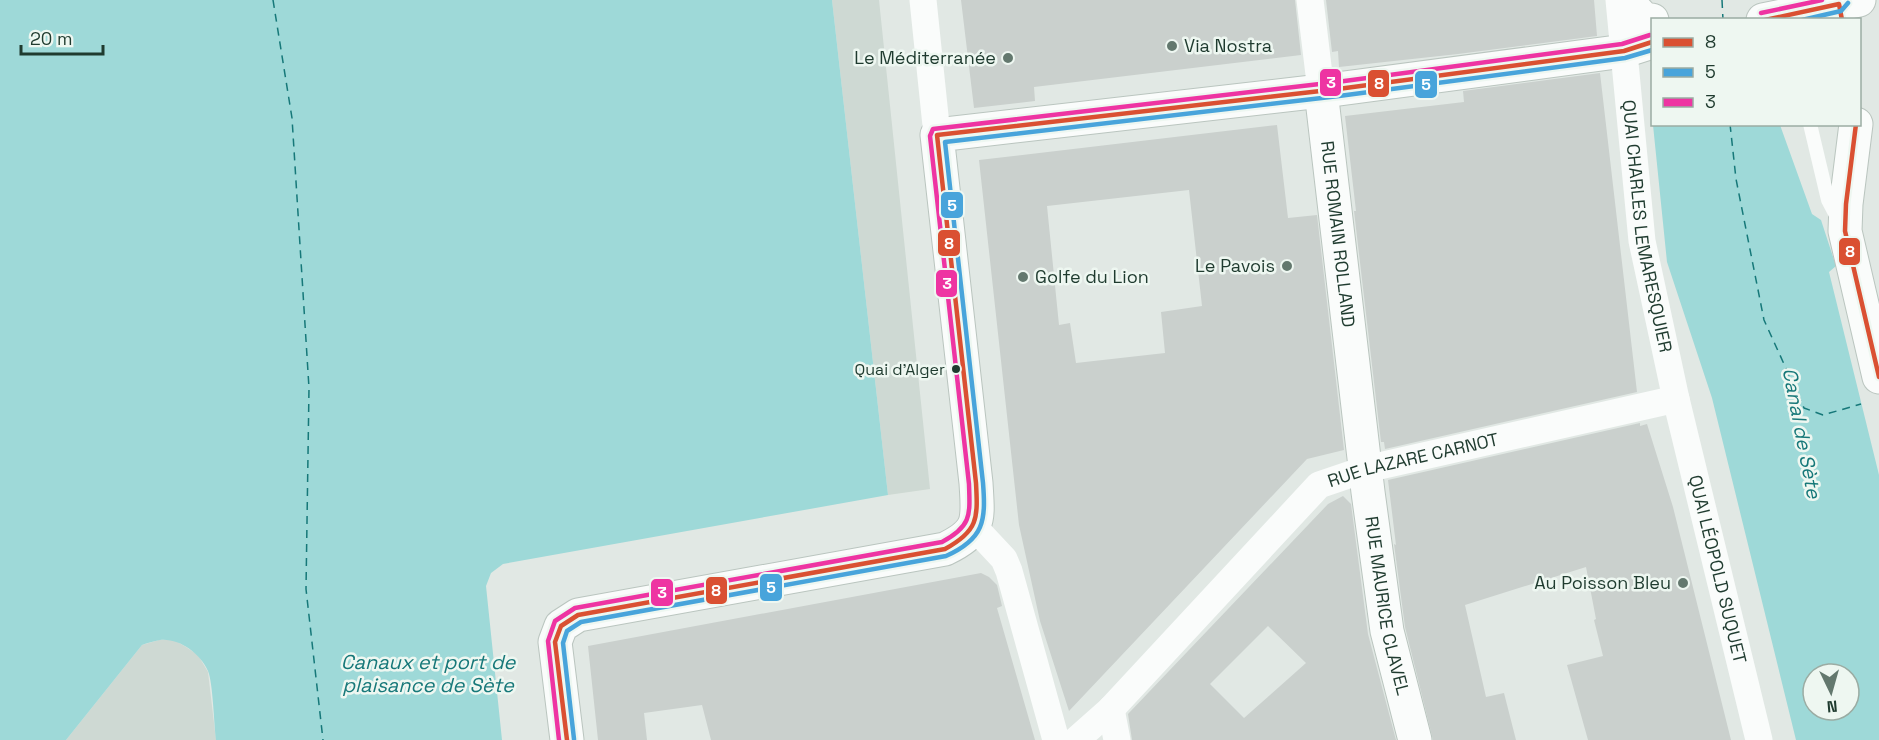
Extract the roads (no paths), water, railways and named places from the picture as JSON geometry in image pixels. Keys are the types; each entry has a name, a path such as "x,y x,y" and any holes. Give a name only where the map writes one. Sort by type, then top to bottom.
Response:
{"main road":[{"path":"1626,0 1644,19 1651,20"},
{"path":"1775,18 1845,6"},
{"path":"567,740 555,642 561,626 578,615 945,549 963,540 974,527 977,513 976,483 937,135 1321,91 1641,48"},
{"name":"RUE ROMAIN ROLLAND","path":"1321,91 1366,469"},
{"path":"1856,126 1845,231 1879,377"},
{"name":"RUE MAURICE CLAVEL","path":"1366,469 1387,631 1415,740"}],"street":[{"path":"922,0 937,135"},
{"name":"RUE ROMAIN ROLLAND","path":"1310,0 1321,91"},
{"name":"QUAI CHARLES LEMARESQUIER","path":"1619,0 1641,48 1642,241 1676,399"},
{"name":"RUE LAZARE CARNOT","path":"1076,740 1111,709 1318,485 1366,469 1676,399"},
{"name":"QUAI LÉOPOLD SUQUET","path":"1676,399 1759,740"},
{"path":"974,527 1004,560 1009,571 1056,740"},
{"path":"1111,709 1117,740"}],"lane":[{"path":"1810,126 1828,200 1845,231"}],"water":[{"name":"Canaux et port de plaisance de Sète","path":"0,0 832,0 888,495 503,564 491,573 486,586 502,740 216,740 208,671 200,658 188,648 174,641 160,640 142,645 66,740 0,740"},
{"name":"Canal de Sète","path":"1653,126 1780,126 1812,214 1821,220 1836,266 1829,272 1879,475 1879,740 1796,740 1712,398 1667,262"}],"place":[{"name":"Via Nostra","path":"1172,46"},
{"name":"Le Méditerranée","path":"1008,58"},
{"name":"Le Pavois","path":"1287,266"},
{"name":"Golfe du Lion","path":"1023,277"},
{"name":"Quai d'Alger","path":"956,369"},
{"name":"Au Poisson Bleu","path":"1683,583"}]}
